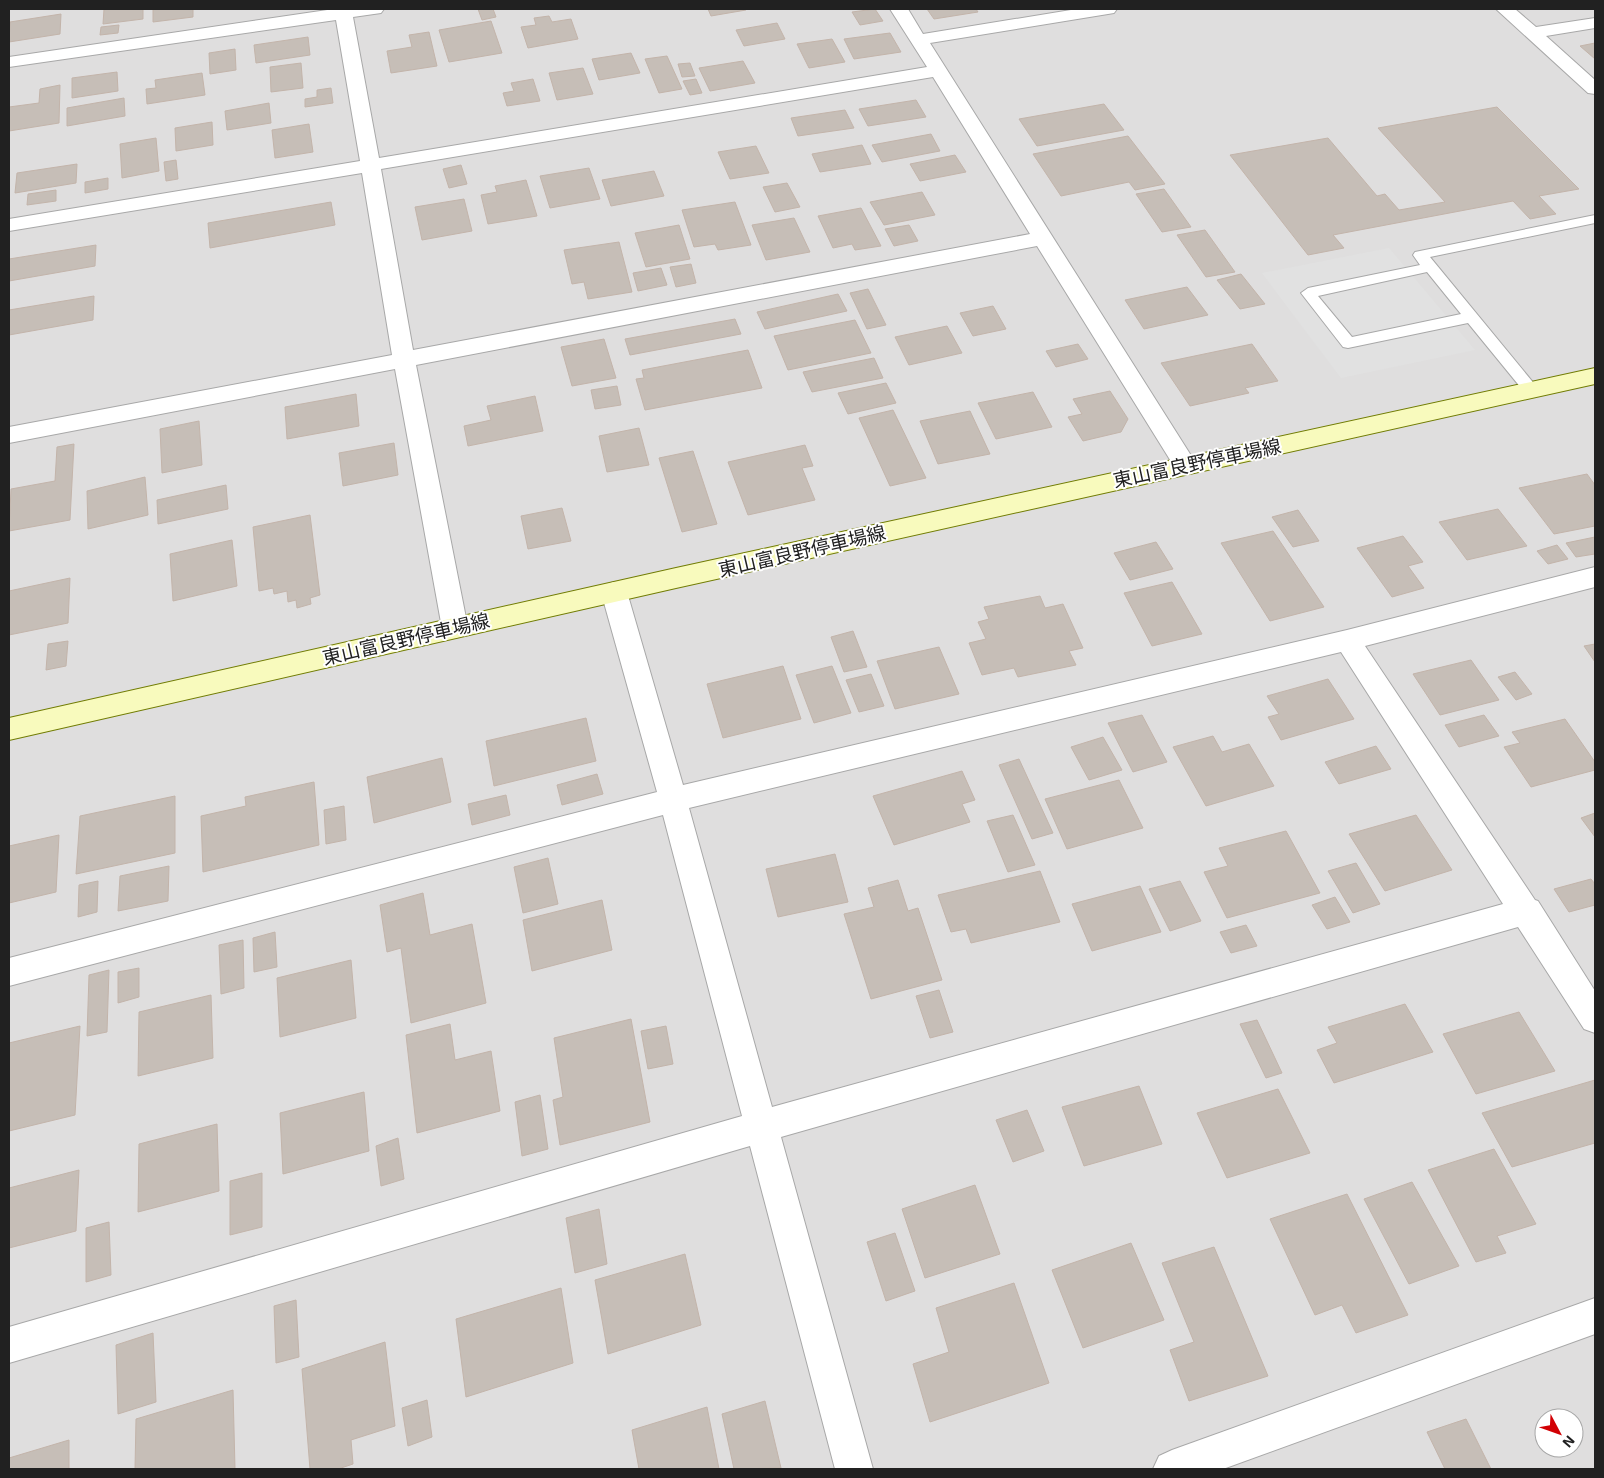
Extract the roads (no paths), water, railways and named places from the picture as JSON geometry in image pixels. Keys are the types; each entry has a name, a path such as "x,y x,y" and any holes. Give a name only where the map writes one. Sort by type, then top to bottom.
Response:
{"main road":[{"name":"東山富良野停車場線","path":"9,729 614,592 1595,376"}],"street":[{"path":"9,62 343,11 375,9"},
{"path":"899,9 1185,465"},
{"path":"918,40 1108,9"},
{"path":"1505,9 1595,89"},
{"path":"343,11 404,360 455,628"},
{"path":"1533,33 1595,23"},
{"path":"9,225 938,71"},
{"path":"9,435 1044,238"},
{"path":"9,972 673,800 1347,640 1595,578"},
{"path":"614,592 673,800 854,1469"},
{"path":"1347,640 1527,911 1595,1018"},
{"path":"9,1345 760,1127 1527,911"},
{"path":"1172,1469 1595,1316"}],"lane":[{"path":"1531,390 1420,255 1595,219"},
{"path":"1431,267 1308,293 1348,343 1471,316"}]}
